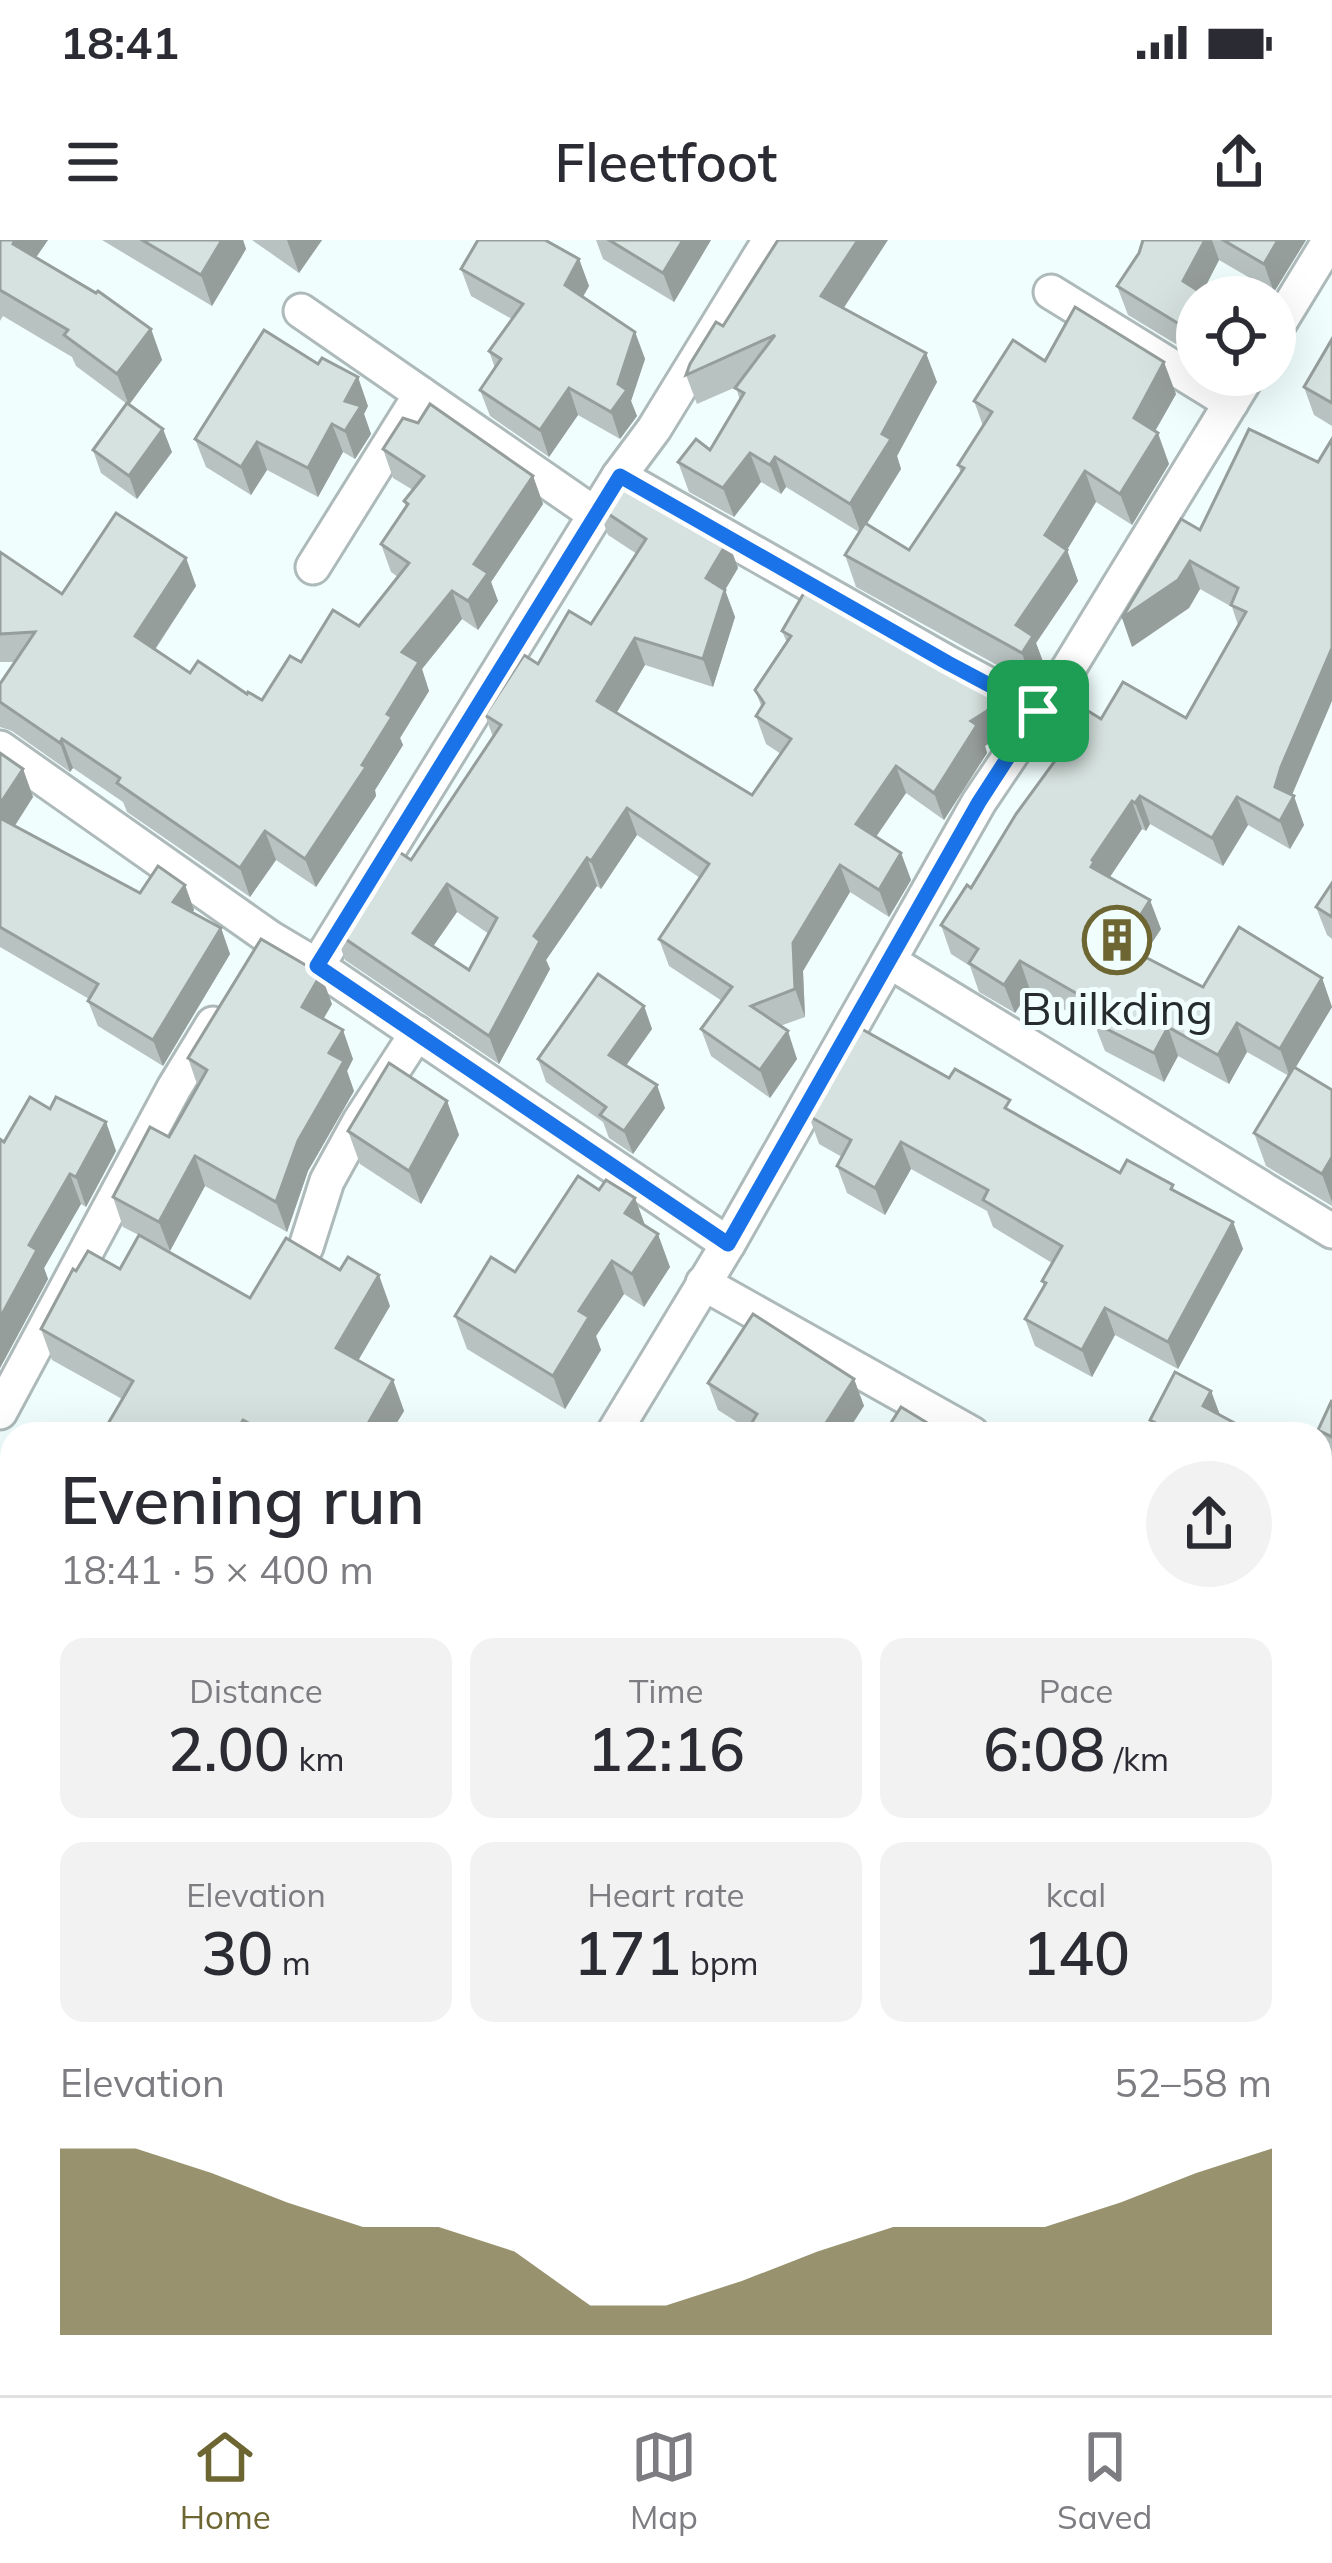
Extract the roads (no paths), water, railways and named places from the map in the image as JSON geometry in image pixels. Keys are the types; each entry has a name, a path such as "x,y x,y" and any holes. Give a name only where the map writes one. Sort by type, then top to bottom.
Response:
{"street":[{"path":"317,966 770,240"},
{"path":"1296,286 1316,245"},
{"path":"1052,292 1176,356"},
{"path":"301,311 596,515"},
{"path":"313,567 421,394"},
{"path":"620,1422 728,1244 979,802 1074,659 1236,396"},
{"path":"620,476 1038,711"},
{"path":"0,748 260,951 317,966 728,1244"},
{"path":"889,961 1332,1231"},
{"path":"0,1412 174,1088 228,999"},
{"path":"306,1247 327,1181 360,1120 417,1034"},
{"path":"703,1283 951,1422"}],"place":[{"name":"Builkding","path":"1117,940"}]}
